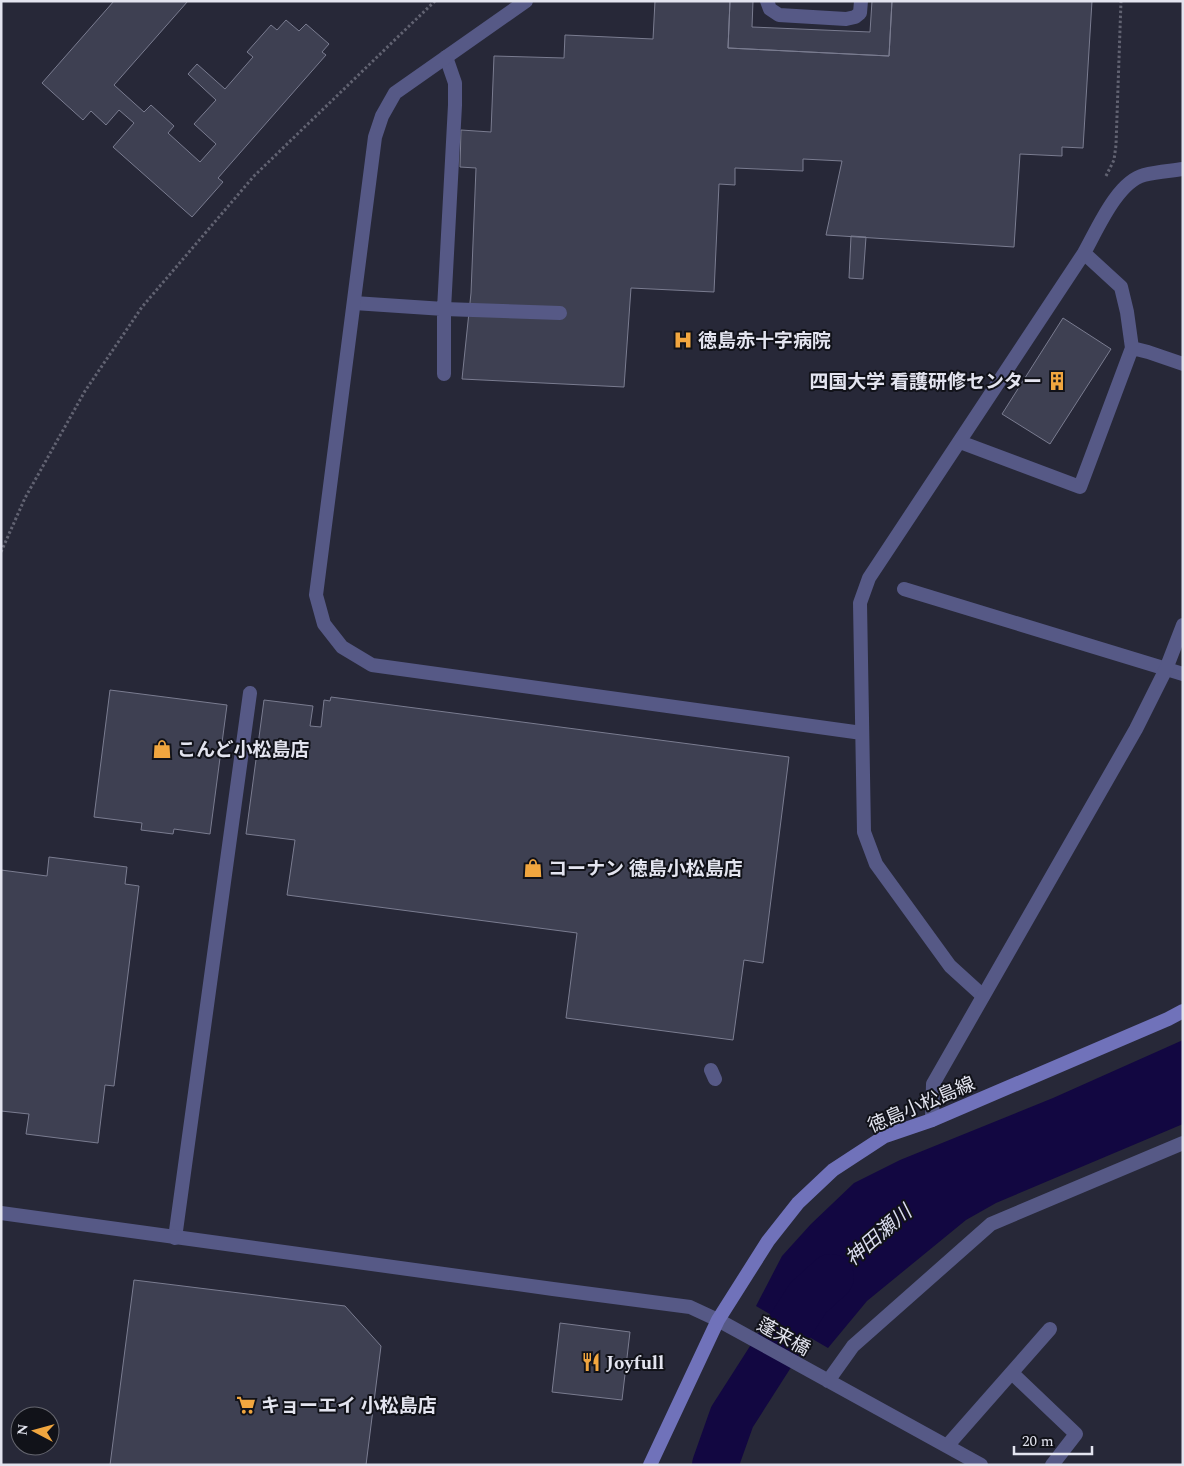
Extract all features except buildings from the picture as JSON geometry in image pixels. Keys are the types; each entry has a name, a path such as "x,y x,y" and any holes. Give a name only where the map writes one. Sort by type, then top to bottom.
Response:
{"main road":[{"name":"徳島小松島線","path":"650,1465 718,1320 768,1241 798,1203 833,1170 885,1136 932,1120 1183,1011"}],"street":[{"path":"526,1 395,93 382,116 375,137 316,595 324,624 342,647 372,665 862,732"},
{"path":"766,1 770,9 779,15 846,19 855,17 860,13 861,1"},
{"path":"444,374 444,309 456,106 455,82 446,57"},
{"path":"982,996 950,966 876,864 864,832 860,603 869,578 1084,253 1111,204 1122,189 1142,175 1183,169"},
{"path":"960,442 1080,487 1132,348 1121,287 1084,253"},
{"path":"354,303 444,309 560,313"},
{"path":"1132,348 1183,364"},
{"path":"904,589 1183,674"},
{"path":"932,1120 933,1084 1136,729 1166,669 1183,625"},
{"path":"175,1238 250,693"},
{"path":"828,1381 853,1346 991,1224 1183,1143"},
{"name":"蓬来橋","path":"1,1213 690,1307 718,1320 981,1465"},
{"path":"947,1446 1050,1329"},
{"path":"1012,1373 1076,1434 1052,1465"}],"path":[{"path":"1,552 25,498 85,391 142,307 254,176 435,1"},
{"path":"1101,184 1114,160 1121,1"}],"water":[{"path":"1183,1040 1183,1124 996,1203 966,1220 867,1301 828,1348 756,1306 782,1256 811,1224 854,1183 900,1160 1053,1098"}],"waterway":[{"name":"神田瀬川","path":"715,1465 732,1417 808,1298 831,1277"}],"place":[{"name":"徳島赤十字病院","path":"683,340"},
{"name":"四国大学 看護研修センター","path":"1057,381"},
{"name":"こんど小松島店","path":"162,749"},
{"name":"コーナン 徳島小松島店","path":"533,868"},
{"name":"Joyfull","path":"591,1362"},
{"name":"キョーエイ 小松島店","path":"246,1405"}]}
